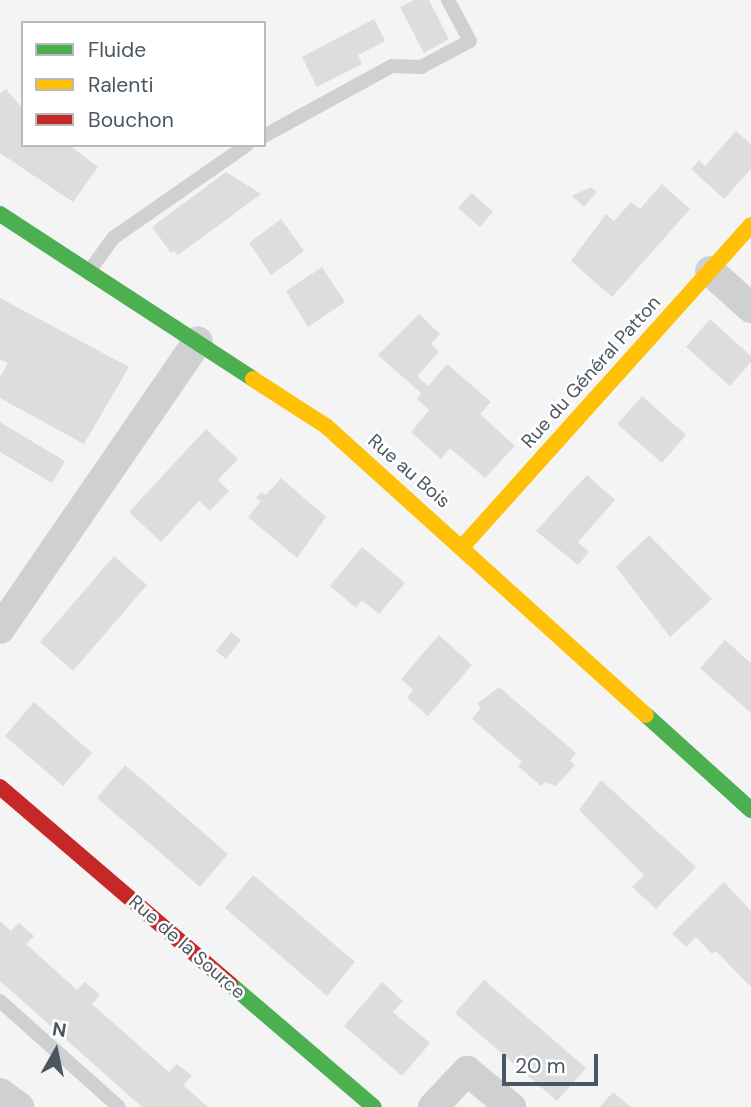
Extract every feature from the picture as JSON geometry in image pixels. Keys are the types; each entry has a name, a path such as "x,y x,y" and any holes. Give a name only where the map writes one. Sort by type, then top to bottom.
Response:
{"main road":[{"name":"Rue au Bois","path":"0,214 326,426 463,546 751,810"},
{"name":"Rue du Général Patton","path":"463,546 751,225"},
{"name":"Rue de la Source","path":"0,787 373,1107"}],"street":[{"path":"710,271 751,307"},
{"path":"0,629 198,341"},
{"path":"433,1107 467,1071 511,1107"},
{"path":"0,1093 19,1107"}],"lane":[{"path":"266,135 392,66 421,67 470,41 448,0"},
{"path":"89,272 113,237 244,147"},
{"path":"0,1001 119,1107"}],"building":[{"path":"414,0 429,0 449,39 424,53 400,7"},
{"path":"374,19 385,41 358,55 362,64 317,87 302,57"},
{"path":"6,89 21,107 21,147 72,147 98,167 73,202 0,153 0,93"},
{"path":"736,131 751,144 751,169 724,199 691,169 699,160 705,166"},
{"path":"226,172 261,194 178,255 174,251 171,253 152,227"},
{"path":"662,184 690,209 612,297 571,261 606,214 614,221 631,202 640,209"},
{"path":"591,187 597,192 584,207 572,196"},
{"path":"472,193 493,212 480,227 458,208"},
{"path":"281,219 304,251 271,275 249,243"},
{"path":"322,267 345,302 308,327 286,291"},
{"path":"0,298 129,367 84,444 0,398 0,377 8,363 0,359"},
{"path":"419,314 440,334 431,344 439,352 417,376 428,386 447,364 491,402 480,414 515,446 485,478 450,448 441,459 411,432 429,410 417,399 421,393 378,355"},
{"path":"710,319 751,356 751,362 730,386 686,347"},
{"path":"642,396 686,435 662,463 617,424"},
{"path":"0,422 65,461 52,483 0,452"},
{"path":"206,429 238,459 218,480 229,491 210,511 199,501 161,542 129,512"},
{"path":"587,475 615,500 578,542 589,552 578,565 536,531"},
{"path":"281,478 326,517 297,558 248,517 261,501 256,498 261,492 266,495"},
{"path":"649,535 712,599 670,637 616,567"},
{"path":"362,547 405,583 379,614 362,600 356,608 330,586"},
{"path":"114,556 147,585 73,671 40,642"},
{"path":"231,632 241,640 226,659 216,651"},
{"path":"439,635 472,665 428,716 407,698 413,690 401,679"},
{"path":"725,640 751,663 751,713 700,668"},
{"path":"499,687 576,753 570,761 575,765 556,786 545,782 541,786 518,766 522,762 472,719 481,707 477,704"},
{"path":"34,702 92,753 63,786 5,736"},
{"path":"125,765 228,854 200,887 97,798"},
{"path":"601,780 696,867 656,909 632,887 644,875 579,810"},
{"path":"253,875 355,962 327,996 225,908"},
{"path":"724,882 751,911 751,987 716,951 712,954 696,937 686,947 672,934"},
{"path":"0,921 11,931 19,923 34,936 26,944 77,990 85,982 100,995 92,1004 169,1072 177,1064 192,1076 183,1085 208,1107 142,1107 0,981"},
{"path":"484,980 586,1068 557,1101 455,1013"},
{"path":"382,982 403,1001 393,1012 430,1043 402,1076 344,1026"},
{"path":"613,1092 631,1107 600,1107"}],"traffic: fast":[{"path":"0,214 253,379"},
{"path":"646,715 751,810"},
{"path":"230,984 374,1107"}],"traffic: slow":[{"path":"463,546 751,225"},
{"path":"253,379 326,426 646,715"}],"traffic: jam":[{"path":"0,787 230,984"}]}
